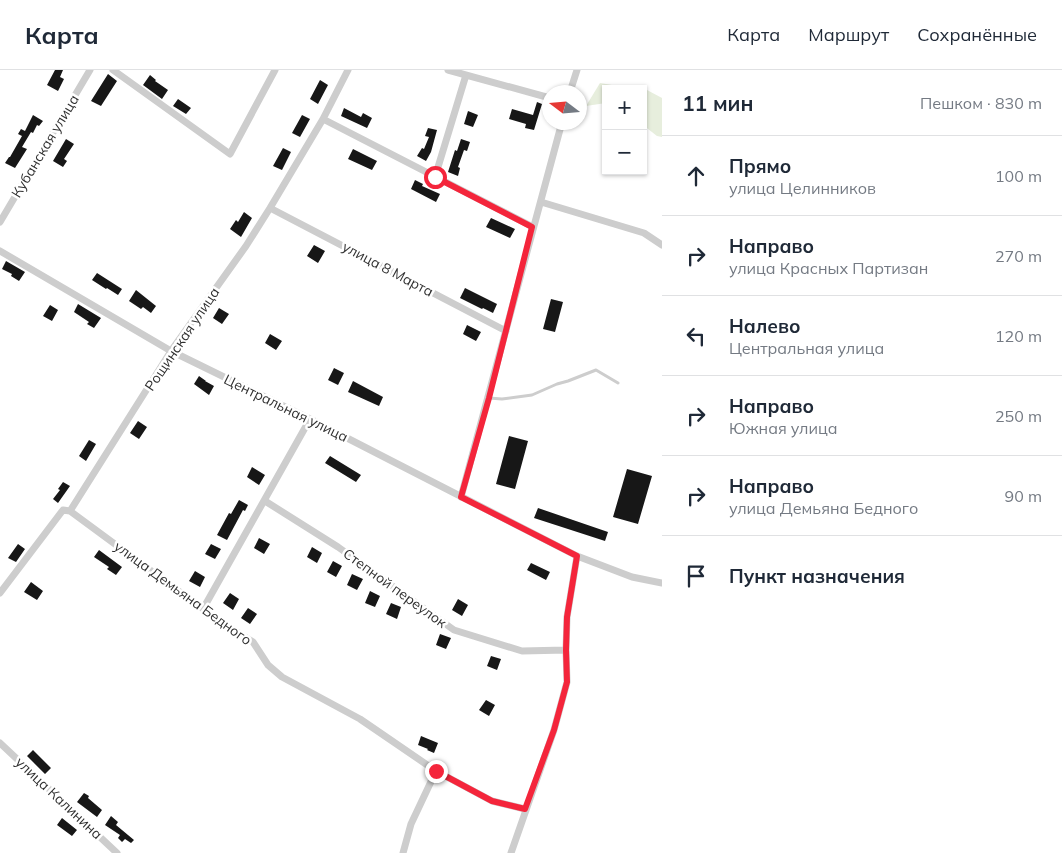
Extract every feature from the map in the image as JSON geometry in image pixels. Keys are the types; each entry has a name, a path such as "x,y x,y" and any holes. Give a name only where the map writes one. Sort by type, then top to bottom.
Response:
{"street":[{"name":"Кубанская улица","path":"0,222 90,70"},
{"path":"113,70 230,154 275,70"},
{"name":"Рощинская улица","path":"0,593 63,510 70,511 171,351 246,246 270,208 323,119 348,70"},
{"path":"448,70 542,96"},
{"path":"572,85 577,70"},
{"path":"435,177 466,75"},
{"path":"323,119 532,227"},
{"path":"461,497 489,398 532,227 560,130"},
{"path":"540,202 644,233 662,245"},
{"name":"улица 8 Марта","path":"270,208 506,331"},
{"name":"Центральная улица","path":"0,251 171,351 310,419 577,556 632,577 662,582"},
{"path":"203,609 310,419"},
{"name":"Степной переулок","path":"265,501 338,547 454,630 522,651 566,650"},
{"name":"улица Демьяна Бедного","path":"70,511 203,609 254,642 268,665 282,677 360,720 436,771 492,801 525,809"},
{"path":"511,853 554,730 567,682 567,617 577,556"},
{"name":"улица Калинина","path":"0,744 118,853"},
{"path":"403,853 411,824 436,771"}],"lane":[{"path":"489,398 502,399 532,395 596,370 618,383"}],"green space":[{"path":"600,83 612,85 602,85 602,104 587,104"},
{"path":"647,90 662,98 662,137 657,136 647,128"}],"building":[{"path":"55,70 63,70 60,77 64,79 58,91 47,85"},
{"path":"108,74 117,81 101,106 91,101"},
{"path":"150,75 168,90 162,99 143,85"},
{"path":"320,80 328,85 318,104 310,99"},
{"path":"178,99 191,108 186,114 173,106"},
{"path":"537,102 542,104 534,130 525,128 526,124 509,119 512,109 533,115"},
{"path":"344,108 361,117 363,113 372,118 367,128 341,116"},
{"path":"468,111 478,115 473,127 464,124"},
{"path":"33,115 43,121 39,126 37,125 33,133 31,132 22,147 27,149 15,168 5,163 22,136 18,134 21,129 25,131"},
{"path":"302,115 310,119 300,137 292,133"},
{"path":"428,128 437,130 431,152 426,161 417,156 422,148 424,149 429,137 425,136"},
{"path":"66,139 74,144 64,159 67,161 63,167 53,161"},
{"path":"461,139 470,142 467,151 464,150 458,167 460,168 458,176 448,172 455,150 457,151"},
{"path":"283,148 291,152 282,170 273,166"},
{"path":"353,149 377,161 372,170 348,159"},
{"path":"415,180 423,184 422,186 440,194 436,202 411,189"},
{"path":"244,212 252,218 241,237 230,229 236,220 238,222"},
{"path":"491,218 515,229 510,238 486,227"},
{"path":"314,245 325,251 318,263 307,256"},
{"path":"6,261 25,272 19,281 11,276 12,274 2,269"},
{"path":"97,273 122,289 118,295 92,280"},
{"path":"465,288 497,304 493,313 460,298"},
{"path":"136,290 156,306 151,313 129,301"},
{"path":"551,299 563,302 555,332 543,329"},
{"path":"78,304 101,318 94,328 87,324 89,322 74,312"},
{"path":"50,305 58,310 52,321 43,316"},
{"path":"219,308 229,314 222,324 213,318"},
{"path":"467,325 481,332 476,341 463,334"},
{"path":"270,334 282,341 276,350 265,343"},
{"path":"334,368 344,373 338,385 328,380"},
{"path":"199,376 214,386 209,395 194,384"},
{"path":"353,381 383,397 379,406 348,392"},
{"path":"138,421 147,427 139,439 130,433"},
{"path":"509,436 528,441 515,489 496,484"},
{"path":"89,440 96,444 86,461 79,456"},
{"path":"330,456 361,475 356,482 325,463"},
{"path":"252,467 265,475 259,485 247,477"},
{"path":"627,469 652,476 638,524 613,517"},
{"path":"63,482 70,486 58,503 53,499"},
{"path":"239,500 248,505 245,511 243,510 227,540 217,535 229,513 231,514"},
{"path":"538,508 608,532 605,541 534,518"},
{"path":"259,538 270,544 264,554 254,548"},
{"path":"18,544 25,549 16,562 8,558"},
{"path":"211,544 221,549 215,559 205,554"},
{"path":"312,547 322,553 317,563 307,557"},
{"path":"99,550 122,567 116,575 107,569 109,567 94,557"},
{"path":"333,561 342,566 336,577 327,572"},
{"path":"531,563 550,572 546,580 527,570"},
{"path":"195,571 205,577 200,587 189,581"},
{"path":"352,574 363,579 357,590 347,585"},
{"path":"31,582 43,591 37,600 24,592"},
{"path":"370,591 380,596 375,607 365,603"},
{"path":"230,593 239,599 233,610 223,603"},
{"path":"458,599 468,605 462,616 452,610"},
{"path":"391,603 401,607 397,619 386,614"},
{"path":"248,608 257,614 250,624 241,618"},
{"path":"440,634 451,638 446,649 436,645"},
{"path":"491,656 501,659 497,670 487,666"},
{"path":"486,700 495,705 489,716 479,710"},
{"path":"421,736 438,743 434,753 418,745"},
{"path":"33,750 51,768 45,774 27,756"},
{"path":"84,793 102,810 97,817 77,802"},
{"path":"111,816 118,822 116,825 134,840 131,843 125,839 122,842 118,838 120,835 105,825"},
{"path":"62,818 77,830 72,836 57,825"}],"route":[{"path":"435,177 532,227 489,398 461,497 577,556 567,617 567,682 554,730 525,809 492,801 436,771"}]}
